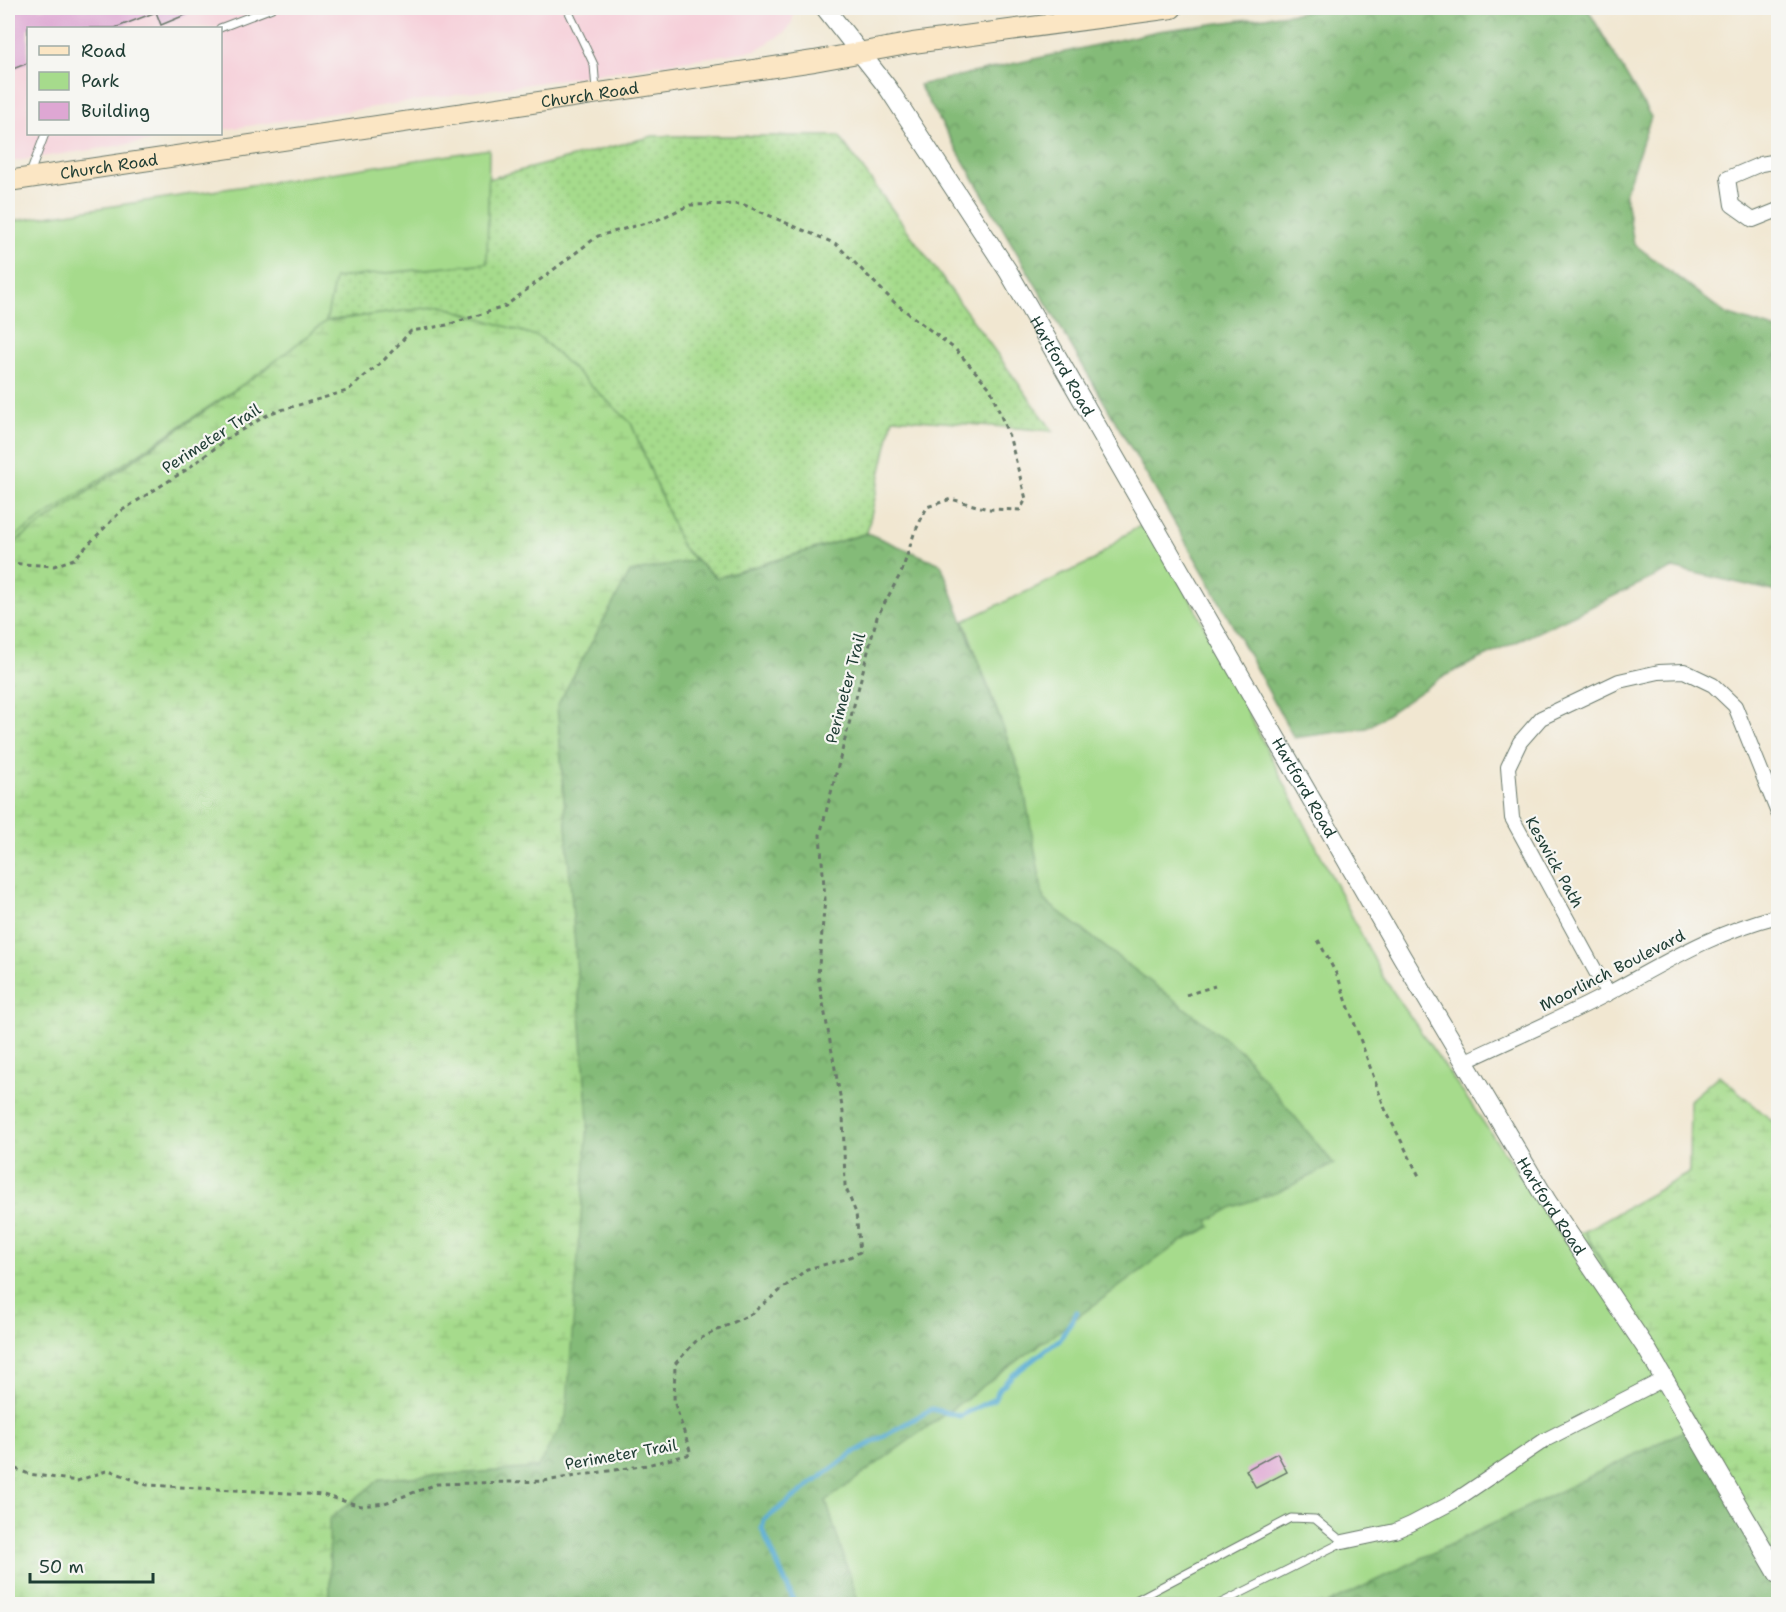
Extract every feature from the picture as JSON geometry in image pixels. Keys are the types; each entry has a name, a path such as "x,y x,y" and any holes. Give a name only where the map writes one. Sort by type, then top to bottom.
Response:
{"main road":[{"name":"Church Road","path":"8,181 860,53 913,43 1172,8"}],"street":[{"name":"Hartford Road","path":"825,8 888,88 1008,271 1390,937 1553,1211 1664,1378 1779,1574"},
{"path":"1779,161 1761,164 1728,178 1731,205 1753,220 1779,210"},
{"name":"Keswick Path","path":"1608,994 1512,818 1508,768 1520,742 1541,718 1618,681 1659,672 1684,671 1713,685 1735,706 1779,813"},
{"name":"Moorlinch Boulevard","path":"1464,1062 1608,994 1680,952 1727,931 1779,916"},
{"path":"1343,1542 1395,1531 1411,1524 1454,1502 1545,1440 1664,1378"}],"lane":[{"path":"222,27 272,8"},
{"path":"567,8 594,65 596,93"},
{"path":"29,177 45,135"},
{"path":"1138,1605 1136,1600 1291,1518 1315,1519 1343,1542 1219,1605"}],"path":[{"name":"Perimeter Trail","path":"8,563 54,566 74,560 122,510 186,470 231,436 272,413 347,391 384,360 411,331 447,325 504,307 597,236 657,220 690,205 742,204 837,244 895,303 956,350 990,387 1010,439 1026,499 1020,510 988,509 951,499 927,507 914,534 902,571 877,617 820,835 825,899 818,976 843,1112 845,1186 856,1213 860,1252 846,1259 807,1269 751,1314 696,1340 675,1364 674,1401 692,1454 647,1465 544,1480 437,1484 385,1503 361,1506 323,1495 147,1485 109,1470 77,1481 29,1474 8,1466"},
{"path":"1318,940 1338,978 1385,1109 1419,1176"},
{"path":"1186,995 1215,986"}],"shaded area":[{"path":"8,8 793,8 794,13 791,25 784,33 756,50 222,130 222,27 27,27 27,135 192,135 8,162"}],"green space":[{"path":"1334,8 1587,8 1651,117 1625,193 1634,244 1726,314 1778,330 1778,592 1673,568 1442,677 1367,728 1294,738 1205,575 919,85 1158,31"},
{"path":"653,136 839,136 1053,431 893,418 867,533 717,578 682,547 631,423 442,306 326,321 334,278 487,263 488,179"},
{"path":"489,149 487,263 335,278 326,321 261,372 8,541 8,222"},
{"path":"442,306 539,337 631,423 682,547 695,560 630,572 557,706 588,1122 566,1417 537,1468 380,1479 329,1519 330,1604 8,1604 8,547 261,372 326,321"},
{"path":"235,389 8,547 8,541"},
{"path":"1150,520 1383,977 1566,1242 1584,1231 1696,1425 1327,1604 859,1604 826,1501 1179,1243 1211,1227 1208,1221 1233,1207 1281,1191 1334,1164 1241,1051 1044,900 1022,778 964,621 1094,560 1123,536"},
{"path":"867,533 941,564 1022,778 1044,900 1241,1051 1334,1164 1179,1243 826,1501 859,1604 330,1604 329,1519 380,1479 537,1468 588,1122 557,706 630,572 695,560 717,578"},
{"path":"1719,1075 1778,1126 1778,1564 1584,1231 1689,1173 1690,1100"},
{"path":"1696,1425 1778,1564 1778,1604 1327,1604"}],"building":[{"path":"8,8 202,8 161,25 156,12 118,27 27,27 27,63 8,71"},
{"path":"1277,1453 1287,1472 1256,1488 1246,1470"}],"waterway":[{"path":"795,1604 762,1529 764,1520 850,1455 932,1409 960,1416 994,1399 1000,1388 1013,1375 1060,1339 1077,1312"}]}
